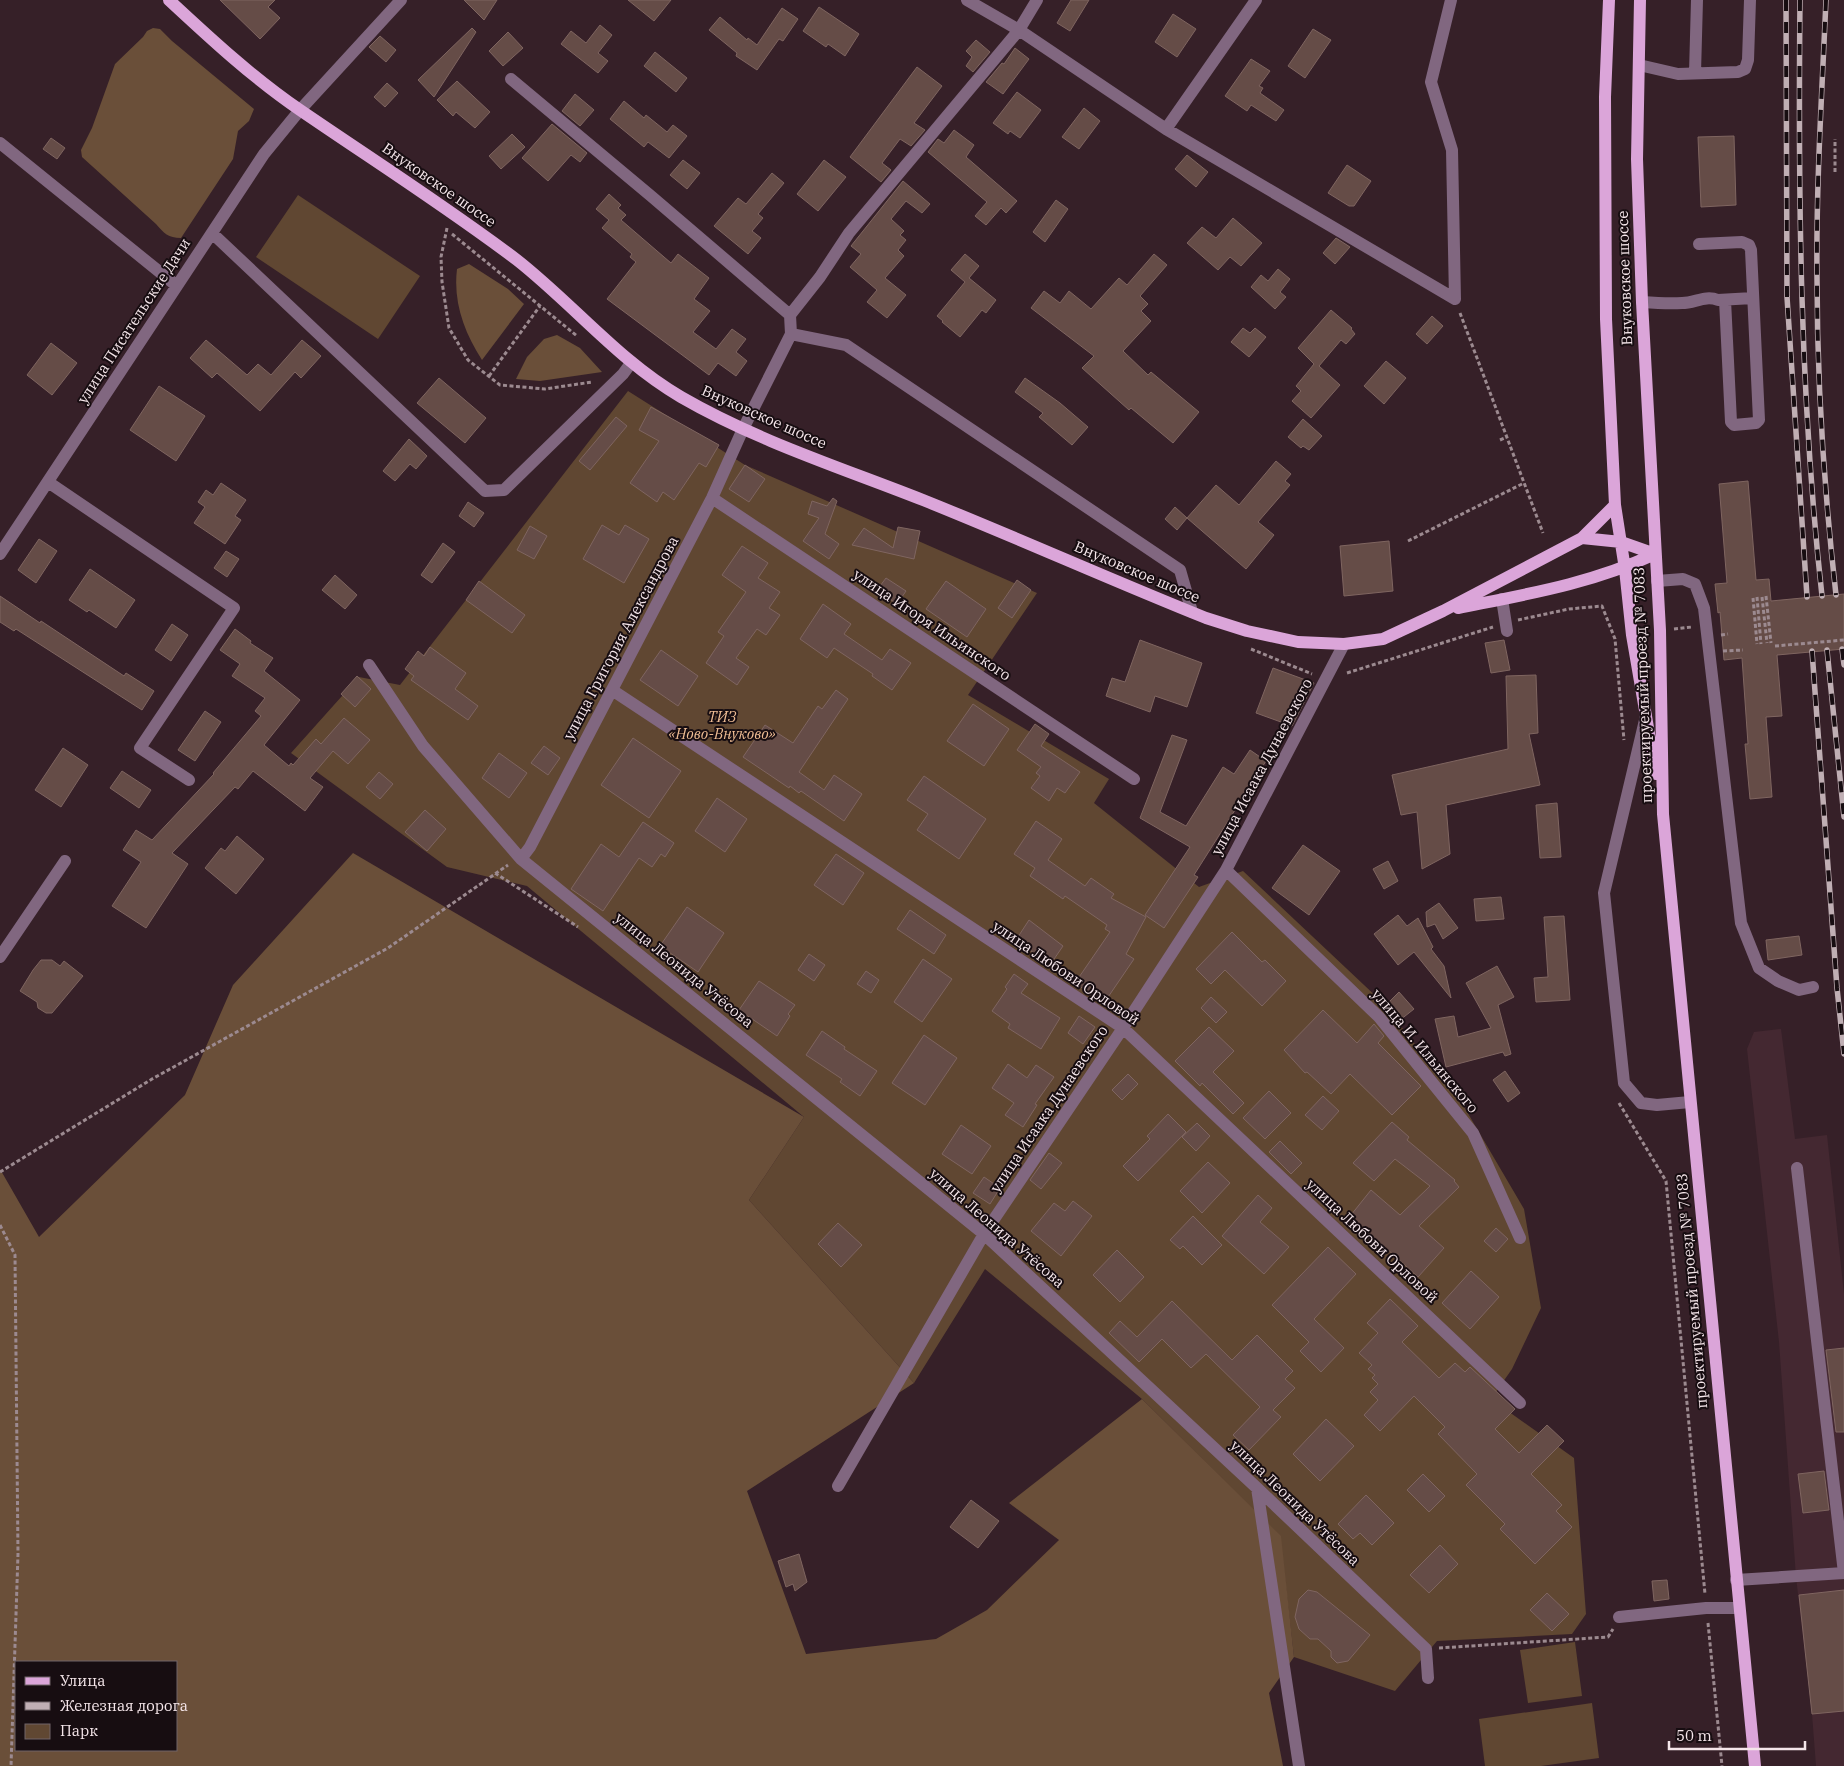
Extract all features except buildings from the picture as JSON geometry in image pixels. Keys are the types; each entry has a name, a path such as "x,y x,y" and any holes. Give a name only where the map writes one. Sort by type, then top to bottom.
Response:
{"main road":[{"name":"Внуковское шоссе","path":"169,0 236,60 300,110 453,214 548,284 631,363 680,396 743,429 925,501 1192,612 1247,631 1298,642 1344,644 1383,639 1443,611 1582,538 1615,505"},
{"name":"Внуковское шоссе","path":"1609,0 1605,97 1606,319 1615,505 1625,568"},
{"name":"Внуковское шоссе","path":"1443,611 1563,588 1625,568 1655,554 1642,302 1637,159 1640,0"},
{"path":"1582,538 1620,542 1655,554"},
{"name":"проектируемый проезд № 7083","path":"1655,554 1660,630 1663,814 1754,1766"},
{"name":"проектируемый проезд № 7083","path":"1625,568 1632,635 1663,814"}],"street":[{"name":"улица Писательские Дачи","path":"0,554 264,154 300,110 401,0"},
{"path":"967,0 1019,30 1166,129 1455,299"},
{"path":"1036,0 1019,30 849,233 820,276 790,315 791,334 846,345 1180,570 1192,612"},
{"path":"1166,129 1256,0"},
{"path":"1451,0 1432,82 1452,150 1455,299"},
{"path":"1639,21 1644,0"},
{"path":"1693,73 1698,0"},
{"path":"1639,65 1678,74 1738,72 1744,69 1748,60 1750,0"},
{"path":"511,79 790,315"},
{"path":"0,142 177,286"},
{"path":"212,233 484,491 504,490 623,374 631,363"},
{"path":"1699,244 1742,242 1749,245 1751,250 1759,420 1756,423 1734,425 1731,422 1722,300"},
{"path":"1642,302 1691,302 1700,305 1722,300 1753,298"},
{"name":"улица Григория Александрова","path":"522,859 712,498 743,429 791,334"},
{"path":"48,482 234,608 140,748 189,780"},
{"name":"улица Игоря Ильинского","path":"712,498 1134,779"},
{"path":"1657,581 1683,579 1695,584 1704,608 1740,923 1759,968 1778,981 1799,990 1813,987"},
{"path":"1502,599 1507,631"},
{"name":"улица Исаака Дунаевского","path":"838,1486 984,1234 1123,1028 1226,870 1344,644"},
{"name":"улица Леонида Утёсова","path":"369,665 424,746 522,859 984,1234 1257,1488 1426,1649"},
{"name":"улица Любови Орловой","path":"612,690 1123,1028 1520,1403"},
{"path":"1646,716 1604,893 1622,1073 1624,1083 1641,1102 1657,1105 1690,1102"},
{"path":"0,957 65,861"},
{"name":"улица И. Ильинского","path":"1226,870 1379,1017 1474,1133 1520,1238"},
{"path":"1736,1580 1844,1573 1797,1168"},
{"path":"1257,1488 1299,1766"},
{"path":"1619,1617 1706,1608 1738,1608"},
{"path":"1426,1649 1428,1678"}],"path":[{"path":"1835,139 1835,172"},
{"path":"453,214 447,229 442,257 442,282 448,328 468,360 500,384 545,389 596,382"},
{"path":"439,224 578,337"},
{"path":"1455,299 1543,533"},
{"path":"489,376 540,306"},
{"path":"1500,440 1507,437"},
{"path":"1408,541 1524,483"},
{"path":"1764,597 1769,643"},
{"path":"1755,598 1759,644"},
{"path":"1569,609 1602,606 1615,639 1624,740"},
{"path":"1660,630 1719,624 1721,651 1743,650"},
{"path":"1615,639 1632,635"},
{"path":"1775,646 1844,640"},
{"path":"0,1172 152,1079 388,948 495,873 522,859"},
{"path":"1616,1099 1666,1180 1722,1766"},
{"path":"0,1225 15,1255 18,1554 11,1766"},
{"path":"1426,1649 1608,1637 1619,1617"}],"shaded area":[{"path":"153,28 160,29 254,109 249,121 238,131 233,159 181,238 169,236 164,232 82,157 81,150 92,128 115,64 147,31"},
{"path":"469,264 508,289 524,304 482,360 465,328 458,305 457,269"},
{"path":"557,335 580,348 602,372 540,381 516,379 527,357 544,339"},
{"path":"353,853 804,1117 749,1200 914,1383 747,1491 806,1654 936,1639 987,1610 1059,1540 1009,1503 1142,1399 1281,1536 1294,1657 1269,1693 1283,1766 0,1766 0,1169 39,1237 185,1095 233,985"},
{"path":"1781,1029 1795,1139 1827,1135 1844,1294 1844,1766 1816,1766 1796,1577 1779,1342 1747,1049 1754,1032"}],"green space":[{"path":"298,195 420,276 378,339 256,257"},
{"name":"ТИЗ «Ново-Внуково»","path":"628,391 745,465 1037,593 968,695 1109,779 1094,803 1199,887 1243,871 1381,1001 1463,1105 1524,1209 1541,1308 1512,1369 1491,1399 1574,1458 1586,1614 1572,1634 1437,1641 1395,1691 1294,1657 1280,1536 1142,1399 985,1269 914,1383 749,1200 804,1117 527,886 447,867 291,753 359,677 400,685"},
{"path":"1575,1642 1582,1696 1528,1703 1520,1650"},
{"path":"1592,1703 1599,1758 1541,1766 1485,1766 1479,1719"}],"railway":[{"path":"1786,0 1787,297 1807,597"},
{"path":"1800,0 1800,224 1802,298 1809,447 1822,596"},
{"path":"1826,0 1818,173 1817,317 1822,436 1836,595"},
{"path":"1842,649 1844,665"},
{"path":"1827,650 1844,817"},
{"path":"1812,651 1837,988 1844,1054"}]}
